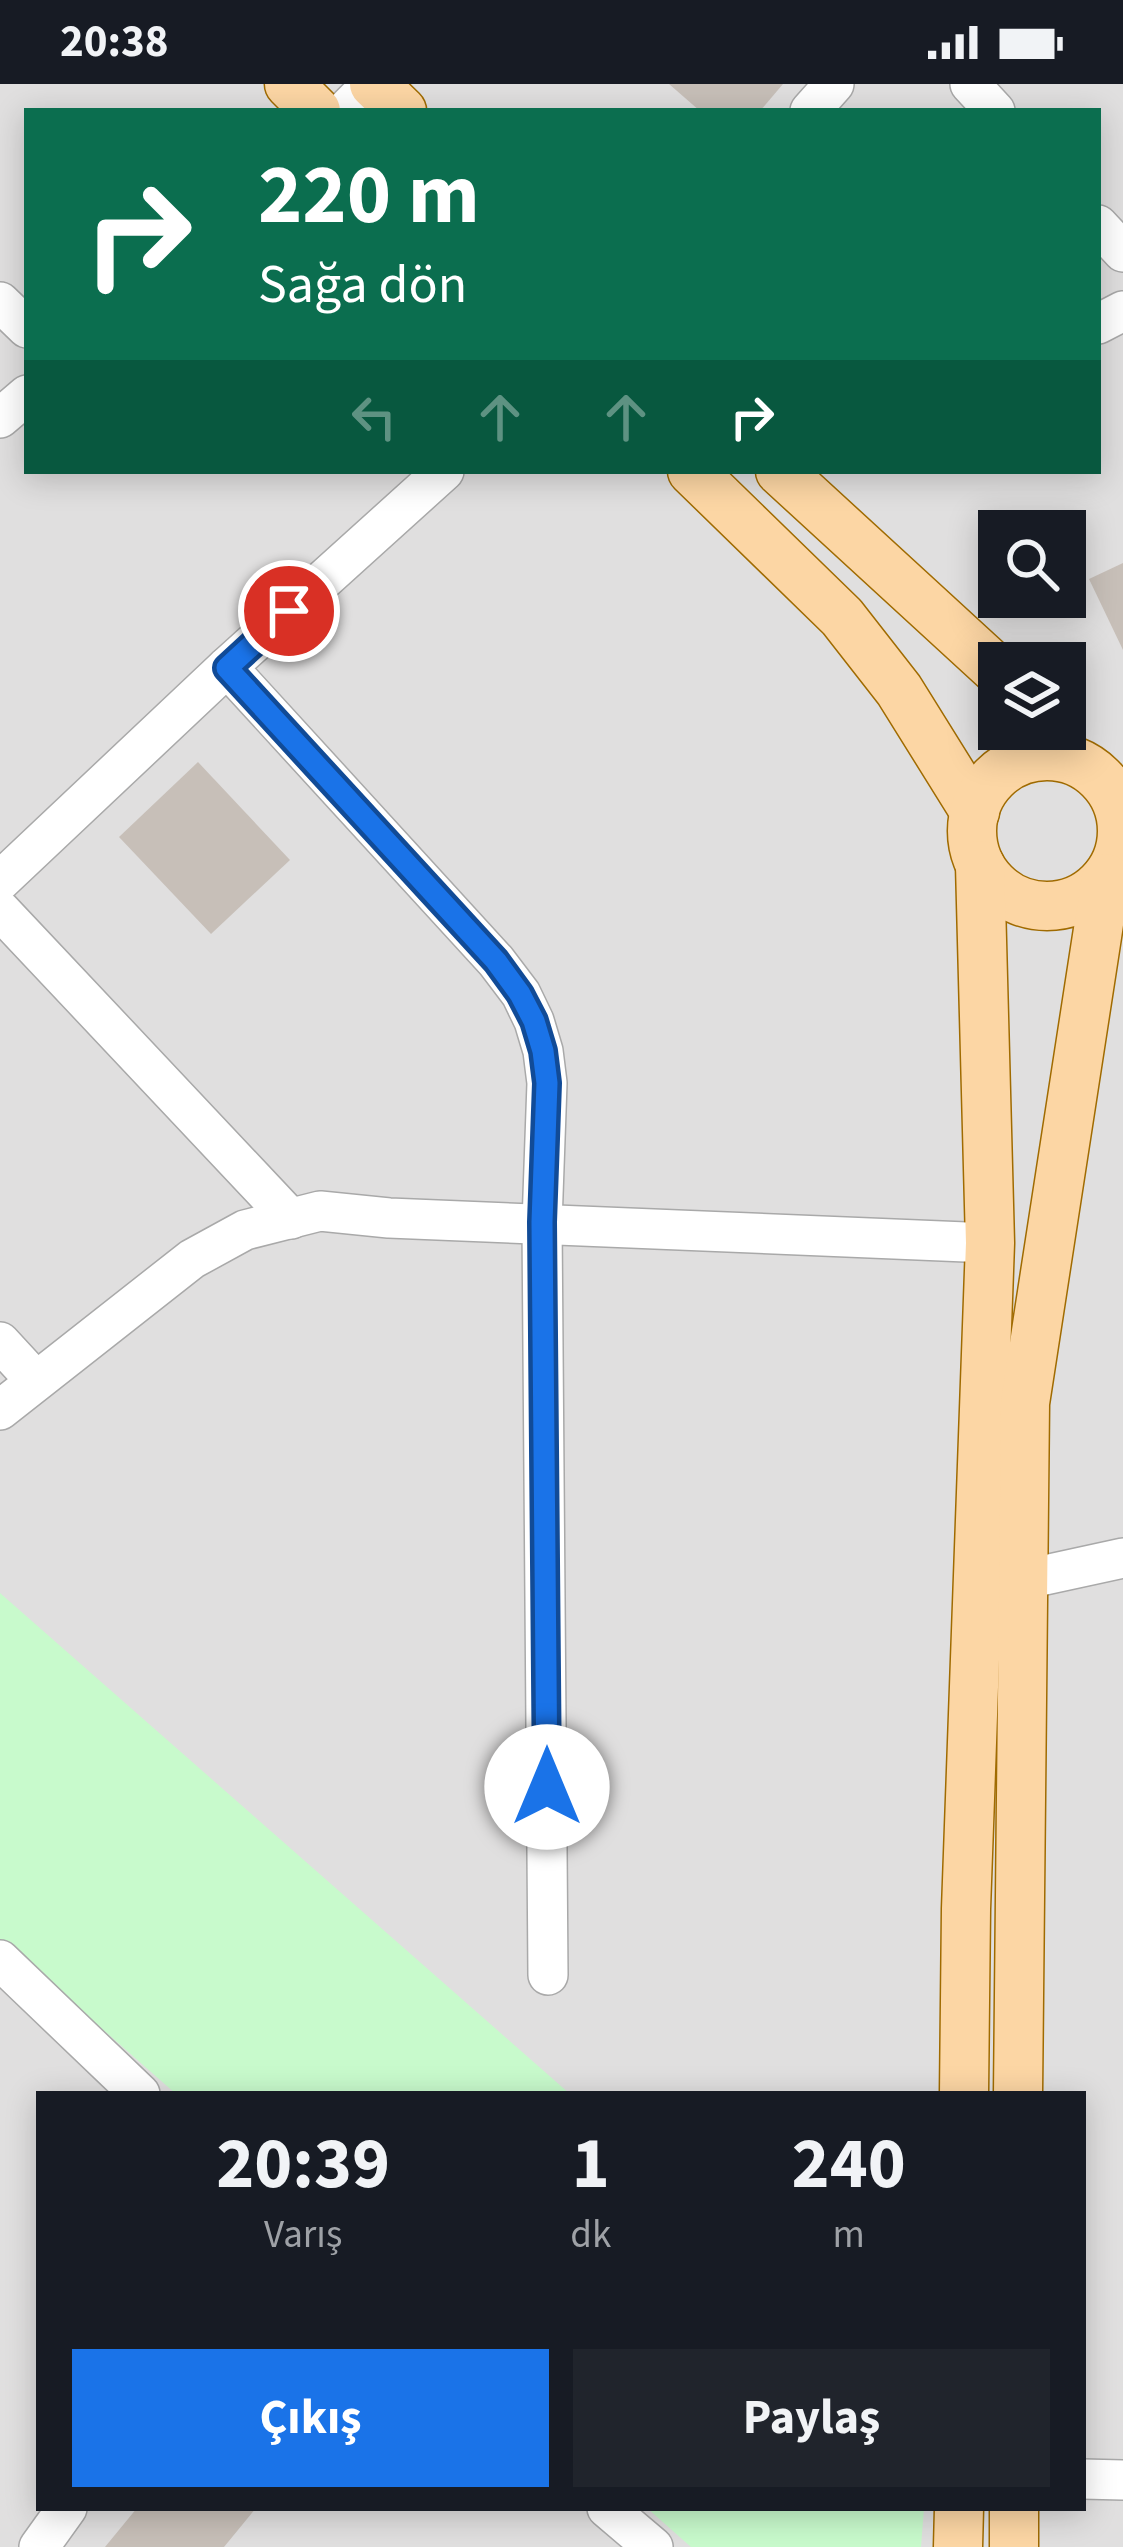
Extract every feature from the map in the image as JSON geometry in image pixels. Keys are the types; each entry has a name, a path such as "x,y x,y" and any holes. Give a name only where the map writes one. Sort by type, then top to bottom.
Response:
{"main road":[{"path":"289,84 313,108"},
{"path":"373,84 399,108"},
{"path":"695,474 842,617 899,690 975,812"},
{"path":"796,475 978,653"},
{"path":"1050,750 1004,769 989,784 975,812 973,844 980,865 1009,896 1050,907 1090,893 1115,865"},
{"path":"1018,2091 1025,1403 1122,838 1116,788 1067,750"},
{"path":"964,2091 990,1244 980,865"},
{"path":"958,2547 959,2511"},
{"path":"1014,2511 1014,2547"}],"street":[{"path":"348,108 373,84"},
{"path":"813,108 834,84"},
{"path":"970,84 992,108"},
{"path":"1101,227 1123,252"},
{"path":"0,302 24,325"},
{"path":"0,418 24,397"},
{"path":"0,881 441,474"},
{"path":"227,668 471,932 520,994 543,1051 547,1083 542,1222 548,1975"},
{"path":"0,910 291,1219"},
{"path":"0,1410 192,1258 245,1230 320,1211 388,1218 990,1244"},
{"path":"0,1342 36,1381"},
{"path":"1022,1580 1123,1558"},
{"path":"0,1960 137,2091"},
{"path":"1086,2479 1123,2480"},
{"path":"39,2547 65,2511"},
{"path":"611,2511 653,2547"}],"shaded area":[{"path":"0,84 1123,84 1123,2547 0,2547"}],"green space":[{"path":"0,1593 567,2091 173,2091 0,1939"},
{"path":"650,2511 924,2511 921,2547 691,2547"}],"building":[{"path":"669,84 783,84 763,108 697,108"},
{"path":"1123,563 1123,650 1089,579"},
{"path":"198,762 290,860 211,934 119,837"},
{"path":"135,2511 254,2511 224,2547 105,2547"}],"route":[{"path":"289,611 227,668 496,961 520,994 543,1051 547,1083 542,1222 547,1787"}]}
